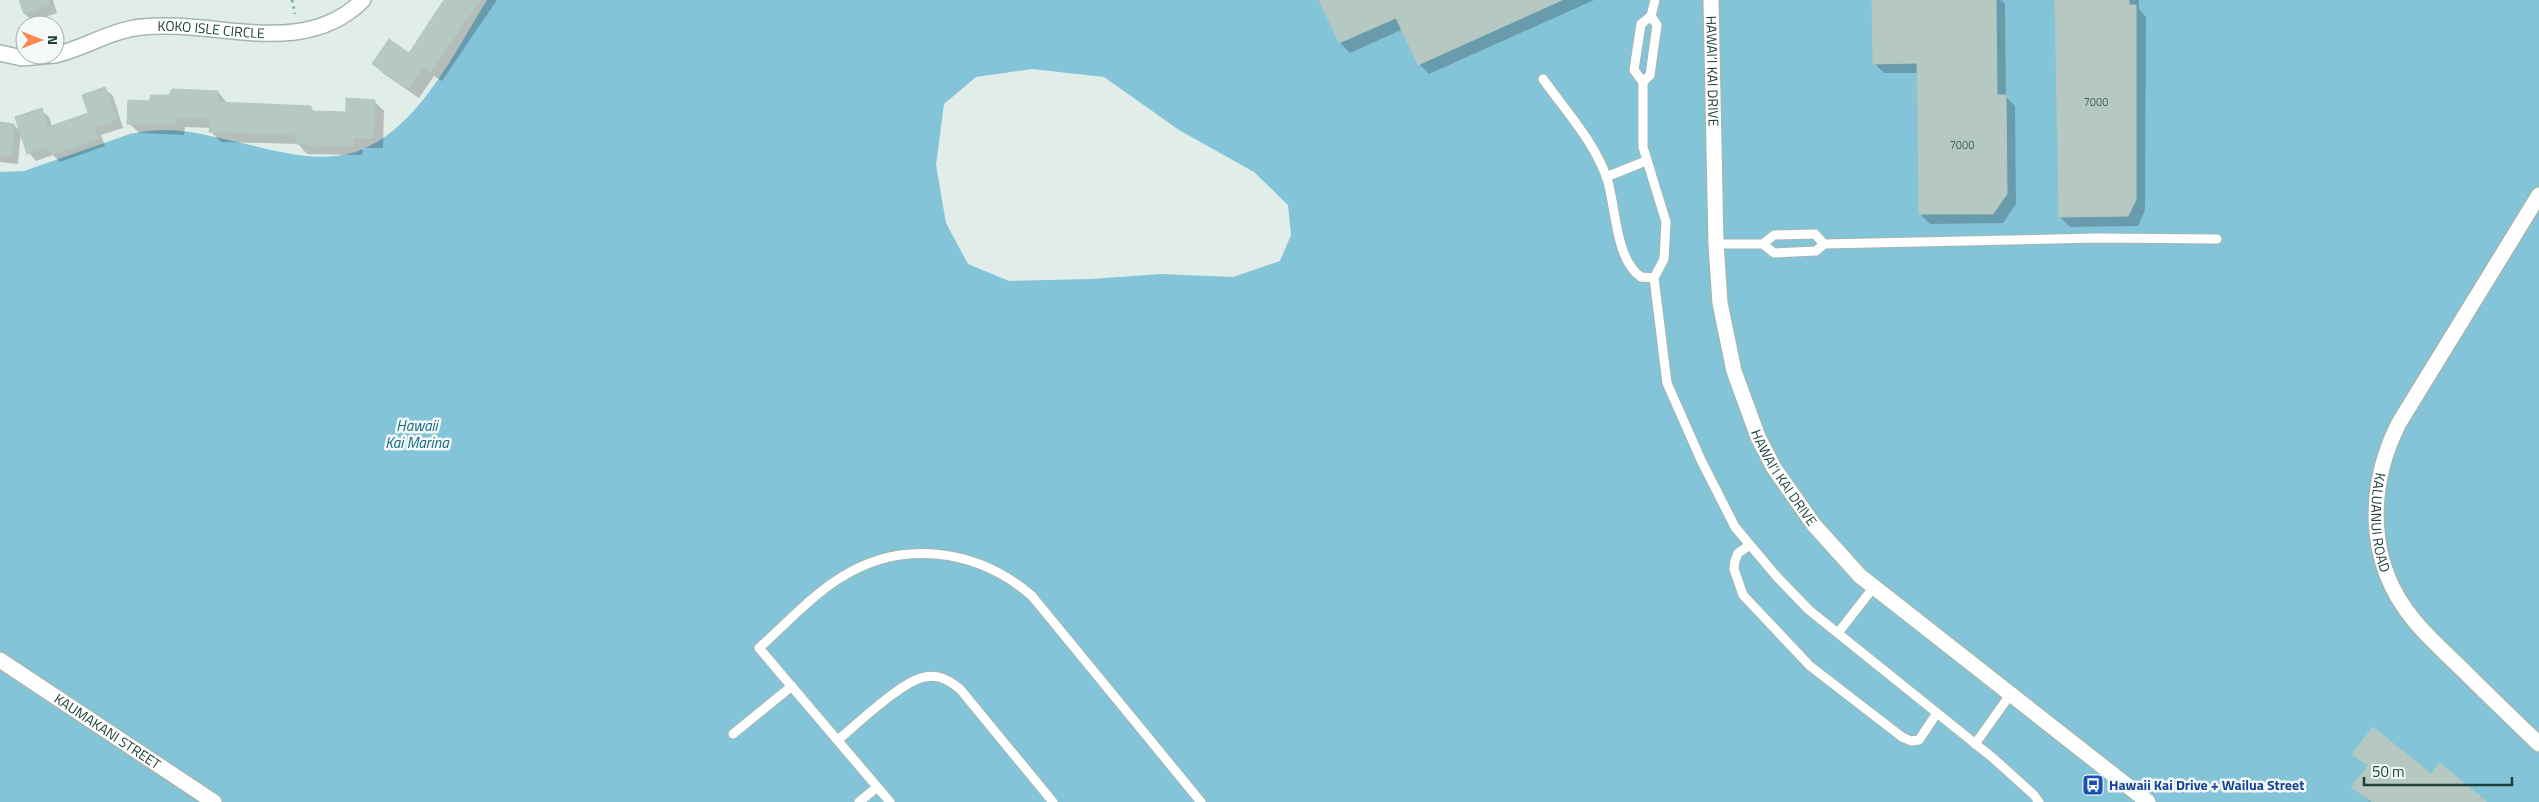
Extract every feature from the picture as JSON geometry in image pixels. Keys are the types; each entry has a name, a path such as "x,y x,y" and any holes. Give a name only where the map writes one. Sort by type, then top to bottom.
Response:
{"street":[{"name":"KOKO ISLE CIRCLE","path":"65,51 102,37 142,27 177,27 270,34 304,32 338,20 363,0"},
{"name":"HAWAI’I KAI DRIVE","path":"1713,0 1716,244 1720,303 1725,337 1734,371 1758,437 1779,475 1814,526 1873,588 2148,802"},
{"name":"KOKO ISLE CIRCLE","path":"0,53 15,56"},
{"name":"KALUANUI ROAD","path":"2539,194 2390,441 2378,481 2376,523 2383,564 2400,601 2412,618 2539,744"},
{"name":"KAUMAKANI STREET","path":"0,660 214,802"}],"lane":[{"path":"1656,0 1651,16 1641,24 1634,70 1643,82 1643,147 1666,222 1664,259 1654,278 1667,383 1701,460 1735,527 1809,610 1975,744 2027,789 2039,802"},
{"path":"1643,82 1650,75 1657,25 1651,16"},
{"path":"1543,79 1599,160 1606,177 1628,264 1641,277 1654,278"},
{"path":"1606,177 1646,161"},
{"path":"1716,244 1763,244 1774,235 1815,234 1824,244"},
{"path":"1763,244 1774,253 1816,251 1824,244 2097,238 2217,239"},
{"path":"1750,545 1738,553 1735,561 1734,569 1743,595 1810,666 1902,738 1919,740 1937,713"},
{"path":"890,802 759,648 829,585 863,565 888,557 926,553 965,558 1001,573 1042,606 1201,802"},
{"path":"1838,634 1873,588"},
{"path":"838,740 907,684 926,676 940,677 960,689 1053,802"},
{"path":"733,734 792,686"},
{"path":"1975,744 2010,695"},
{"path":"859,802 877,787"}],"water":[{"name":"Hawaii Kai Marina","path":"487,0 2539,0 2539,802 0,802 0,172 24,171 130,134 161,130 202,134 279,152 302,155 336,156 362,149 386,136 407,118 426,96 459,47","holes":["1032,69 1104,77 1179,130 1254,172 1288,205 1291,235 1280,261 1233,277 1161,274 1091,279 1009,281 968,264 946,223 936,165 944,104 976,77"]}],"building":[{"path":"19,0 49,0 50,5 24,14"},
{"path":"444,0 480,0 431,72 423,67 408,89 372,64 389,39 409,53"},
{"path":"1319,0 1562,0 1418,65 1396,18 1339,43"},
{"path":"1872,0 1996,0 1997,95 2006,95 2007,194 1993,214 1919,214 1917,63 1873,64"},
{"path":"2055,0 2129,0 2129,5 2136,5 2136,200 2128,216 2059,217"},
{"path":"105,87 117,120 94,128 98,139 51,155 48,147 27,154 15,117 42,108 48,127 88,113 82,95"},
{"path":"172,89 218,91 218,102 311,106 311,111 346,112 346,98 375,100 373,139 353,138 353,146 296,144 296,135 209,132 210,119 175,118 175,125 127,124 128,100 149,101 151,95 169,95"},
{"path":"0,122 14,124 11,157 0,155"},
{"path":"2373,727 2431,774 2440,763 2487,802 2372,802 2351,787 2368,766 2352,754"}],"place":[{"name":"Hawaii Kai Drive + Wailua Street","path":"2093,785"}]}
